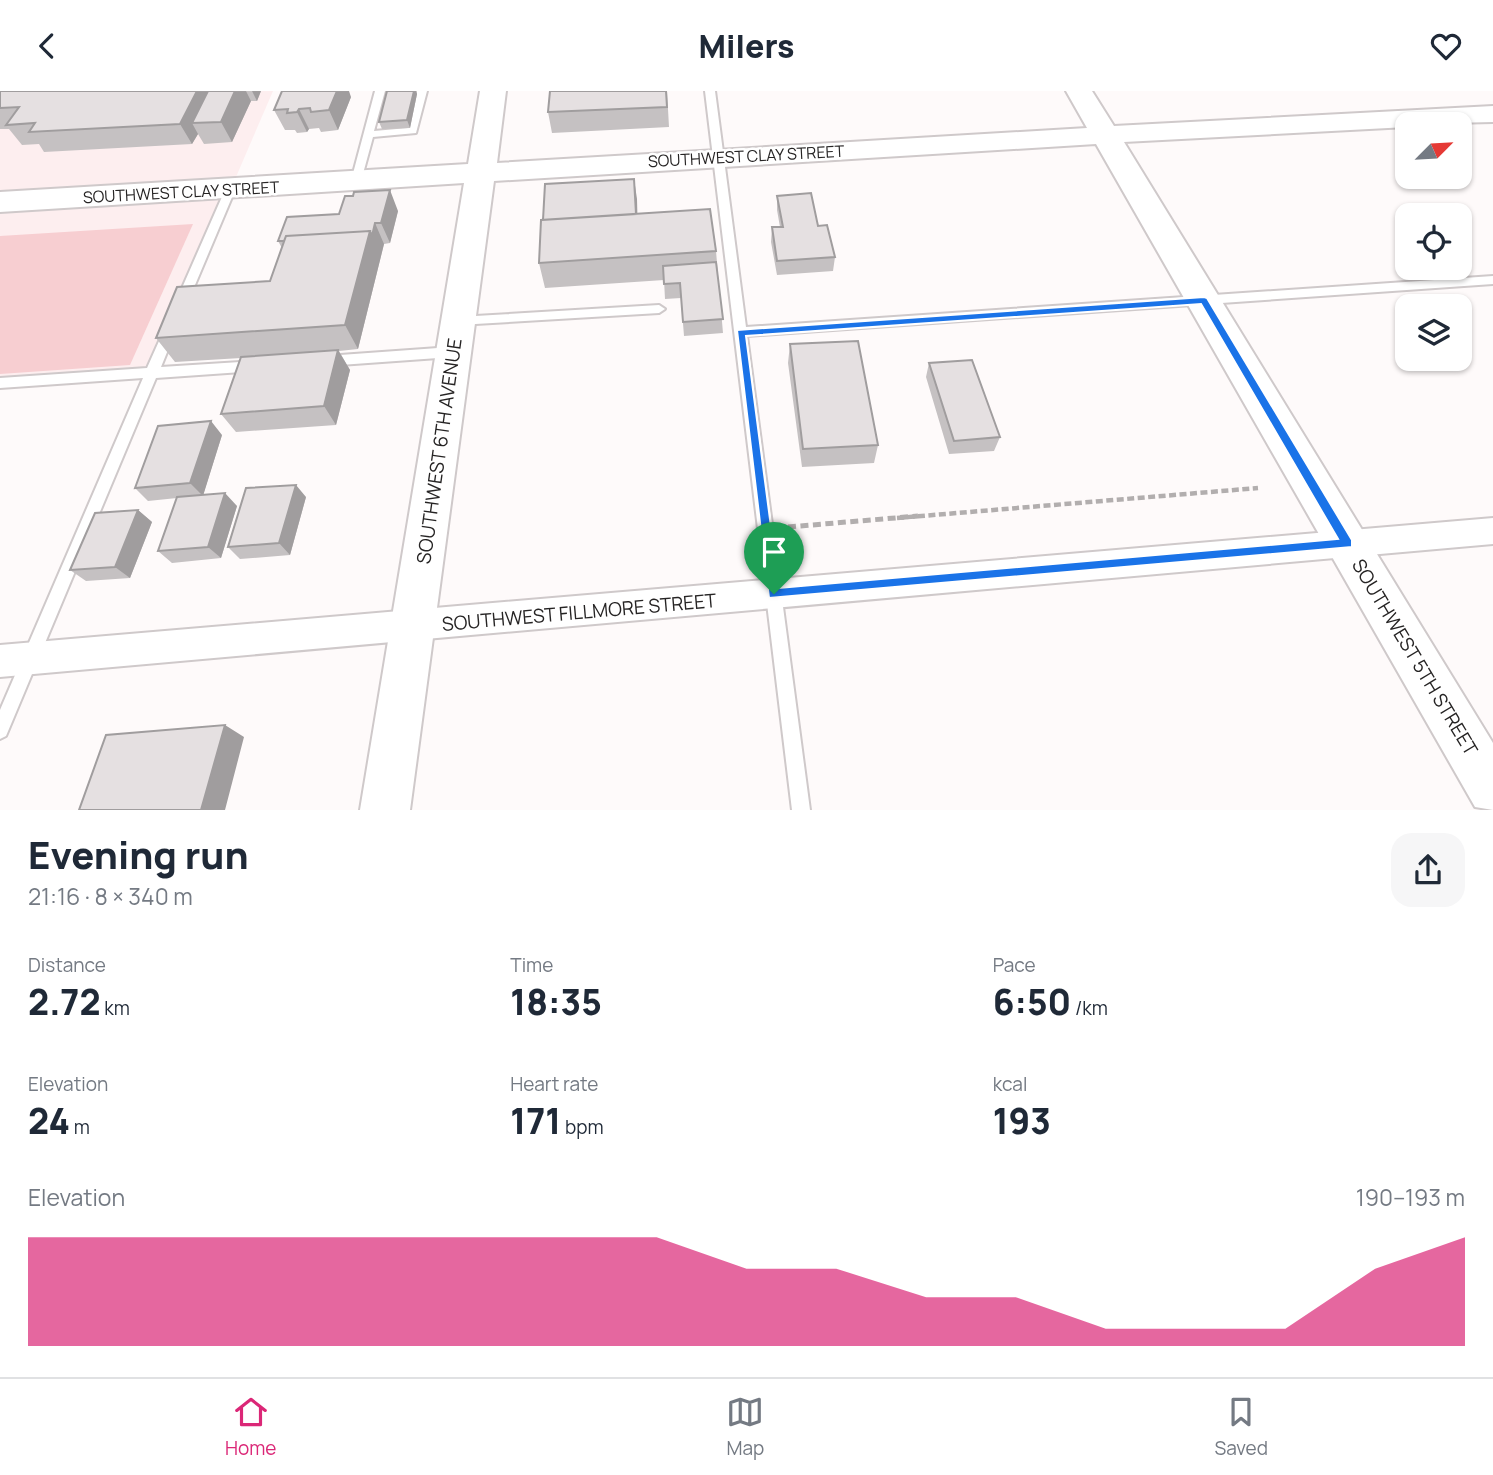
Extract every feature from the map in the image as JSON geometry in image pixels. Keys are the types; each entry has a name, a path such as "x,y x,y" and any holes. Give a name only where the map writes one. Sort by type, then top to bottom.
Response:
{"street":[{"name":"SOUTHWEST 6TH AVENUE","path":"385,810 493,91"},
{"name":"SOUTHWEST 5TH STREET","path":"1079,91 1493,789"},
{"name":"SOUTHWEST CLAY STREET","path":"0,202 1493,114"},
{"name":"SOUTHWEST FILLMORE STREET","path":"0,661 1493,531"}],"lane":[{"path":"356,181 380,91"},
{"path":"369,134 412,131 422,91"},
{"path":"710,91 801,810"},
{"path":"0,730 230,190"},
{"path":"741,333 1493,281"},
{"path":"312,362 456,337 659,309"},
{"path":"0,383 272,365"}],"path":[{"path":"787,527 1258,488"}],"shaded area":[{"path":"0,91 273,91 152,372 0,383"},
{"path":"193,224 130,365 0,374 0,236"}],"building":[{"path":"0,91 197,91 180,124 29,132 35,123 6,125 19,107 0,108"},
{"path":"208,91 235,91 221,122 192,123"},
{"path":"282,91 337,91 329,110 311,112 310,108 287,113 288,109 274,110"},
{"path":"387,91 414,91 407,120 379,122"},
{"path":"550,91 666,91 667,107 548,112"},
{"path":"634,179 636,214 543,220 545,184"},
{"path":"390,190 381,223 375,223 372,236 370,231 286,236 284,241 278,241 287,217 339,214 345,196 353,196 354,192"},
{"path":"811,193 818,226 827,225 835,257 777,261 772,227 783,227 777,196"},
{"path":"710,209 716,251 539,263 541,220"},
{"path":"370,231 345,325 156,338 177,287 270,281 286,236"},
{"path":"716,262 723,319 683,322 680,283 664,284 663,266"},
{"path":"858,341 878,445 803,449 790,344"},
{"path":"338,350 324,406 221,414 241,357"},
{"path":"972,360 1000,437 954,441 929,363"},
{"path":"211,421 190,483 135,488 158,426"},
{"path":"296,485 279,543 228,547 246,488"},
{"path":"225,493 208,547 158,551 177,497"},
{"path":"138,510 115,567 70,570 95,513"},
{"path":"225,725 201,810 79,810 106,735"}],"route":[{"path":"1204,301 1347,544 893,583 774,594 741,333 1204,301"}]}
